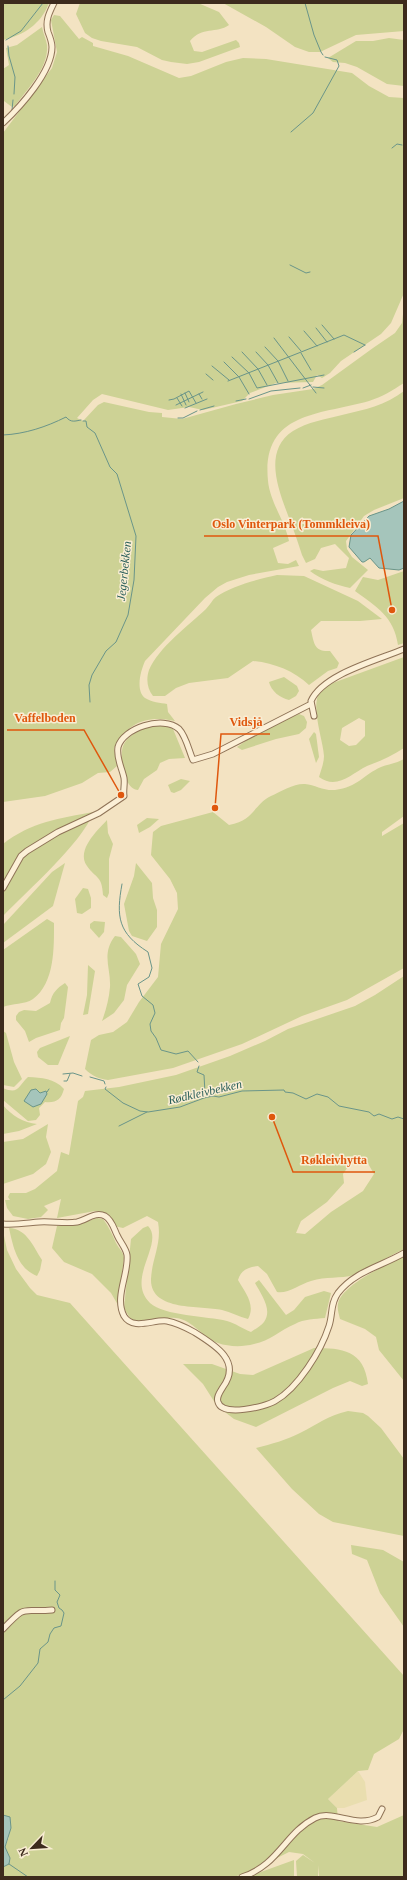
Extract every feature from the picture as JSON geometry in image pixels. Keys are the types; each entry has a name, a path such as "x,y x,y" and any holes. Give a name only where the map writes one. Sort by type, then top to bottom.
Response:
{"street":[{"path":"3,123 23,103 46,69 52,49 47,26 47,18 54,3"},
{"path":"3,888 21,856 27,851 58,832 98,813 124,796 124,778 118,758 118,749 122,740 130,734 150,723 171,725 181,731 193,760 213,754 310,704 317,692 331,679 404,649"},
{"path":"310,704 314,716"},
{"path":"3,1224 76,1222 96,1215 107,1218 112,1224 127,1255 121,1298 124,1316 129,1321 138,1324 160,1321 179,1324 205,1339 220,1351 229,1362 230,1373 228,1381 217,1401 221,1407 230,1410 265,1405 280,1398 305,1372 316,1355 329,1327 332,1303 341,1289 358,1275 404,1253"},
{"path":"3,1629 20,1611 28,1609 52,1610"},
{"path":"242,1877 258,1871 265,1866 300,1829 316,1817 327,1816 347,1820 367,1821 378,1817 382,1809"}],"shaded area":[{"path":"358,1771 365,1782 367,1800 344,1808 337,1808 328,1799"}],"green space":[{"path":"3,3 49,3 41,17 31,28 11,38 3,40"},
{"path":"80,3 198,3 219,12 229,25 224,28 199,33 190,41 194,51 202,52 236,40 240,47 199,62 187,64 162,60 137,47 92,38 85,33 76,14"},
{"path":"223,3 404,3 404,31 356,35 320,52 309,52 295,47 266,27"},
{"path":"54,15 60,16 79,39 82,37 93,43 93,46 128,56 179,78 191,76 226,62 243,58 266,59 352,73 369,86 389,97 404,98 404,293 391,323 381,334 341,361 330,373 322,378 317,375 313,382 276,383 250,393 242,401 203,410 189,407 168,410 102,394 93,400 77,418 83,421 98,405 104,402 149,412 162,413 162,417 182,419 273,395 313,389 322,385 395,333 402,323 404,305 404,383 369,401 314,414 298,420 284,429 274,441 268,458 269,489 289,541 273,548 278,563 288,564 296,560 299,566 249,575 227,582 218,587 205,598 145,661 140,680 140,690 142,694 145,698 150,700 167,704 168,712 175,721 165,719 147,720 132,726 119,739 114,748 117,766 110,772 98,773 82,783 45,796 3,802 3,133 52,68 57,52 51,20"},
{"path":"42,27 47,45 45,62 31,85 15,106 12,107 4,101 3,98 3,69 9,65 6,48 17,45"},
{"path":"389,38 404,40 404,86 387,84 357,67 345,63 333,62 328,58 356,41 373,41"},
{"path":"404,391 404,498 374,510 364,516 346,541 347,549 352,557 368,570 350,588 334,584 324,580 310,571 314,569 323,571 346,568 349,558 335,544 321,548 315,559 306,563 278,484 275,460 278,449 284,439 293,431 304,425 374,406 390,400"},
{"path":"404,571 404,643 398,645 393,627 388,620 377,608 355,591 363,577 378,580"},
{"path":"277,575 304,576 358,601 382,619 360,621 321,621 311,630 316,646 321,650 330,651 339,663 337,668 328,671 309,685 283,668 253,661 228,678 189,683 176,688 165,696 153,696 149,690 149,670 160,653 174,637 222,593 245,583"},
{"path":"404,657 404,748 344,779 332,782 326,781 319,777 324,756 316,705 320,692 330,684","holes":["359,718 365,721 365,736 356,745 349,746 340,740 342,728"]},
{"path":"284,677 297,686 299,691 296,696 289,700 276,694 269,682"},
{"path":"299,714 304,716 307,722 306,728 299,734 276,739 242,750 237,747 259,732"},
{"path":"152,725 166,726 173,729 185,758 169,759 160,763 157,770 144,779 138,790 129,784 126,778 122,763 122,749 129,737"},
{"path":"314,732 316,734 319,757 316,763 309,739"},
{"path":"404,759 404,816 382,832 382,836 404,823 404,968 347,1000 302,1016 242,1044 173,1068 108,1080 96,1077 85,1069 91,1040 99,1035 113,1032 127,1022 139,1002 158,977 161,944 178,909 177,893 170,879 151,855 153,832 161,826 213,812 229,825 237,823 249,816 265,800 292,786 305,784 327,790 335,790 355,784 375,770"},
{"path":"181,779 190,781 181,790 174,793 171,792 168,785"},
{"path":"94,812 78,838 66,852 3,916 3,844 24,831 46,822"},
{"path":"147,818 159,819 150,827 139,833 137,825"},
{"path":"107,820 108,833 113,844 109,859 109,893 107,898 103,895 100,880 87,866 84,860 84,854 93,835"},
{"path":"65,863 53,906 3,943 3,925 52,872"},
{"path":"136,863 152,883 153,898 157,910 157,927 147,941 132,936 129,931 124,904 134,876"},
{"path":"83,888 88,889 91,898 91,908 82,914 77,913 75,899"},
{"path":"47,919 54,923 54,943 52,964 46,984 30,1001 3,1007 3,950"},
{"path":"94,921 105,922 104,932 99,938 90,928 90,924"},
{"path":"115,936 121,937 136,954 140,964 127,985 124,1000 114,1013 102,1021 110,987 108,949"},
{"path":"88,965 95,971 88,1014 83,1015 87,995"},
{"path":"404,976 404,1249 354,1275 317,1279 285,1292 277,1292 267,1274 258,1266 248,1268 243,1271 238,1280 249,1299 251,1309 248,1319 222,1310 178,1305 167,1302 159,1297 153,1290 151,1279 159,1237 158,1222 147,1216 123,1228 114,1226 104,1213 95,1211 57,1218 61,1199 44,1206 48,1210 41,1217 28,1219 13,1216 7,1208 5,1200 10,1200 8,1197 10,1193 26,1193 35,1189 57,1171 61,1152 69,1155 78,1101 83,1097 85,1091 119,1087 176,1075 230,1056 288,1029 355,1006","holes":["366,1160 374,1174 363,1191 331,1212 305,1234 296,1233 301,1221 327,1202 344,1183 343,1174 352,1161"]},
{"path":"65,983 68,987 64,1018 61,1023 60,1030 36,1038 29,1042 25,1031 16,1020 16,1016 19,1012 24,1010 36,1011 50,1003 55,991"},
{"path":"3,1031 6,1033 14,1062 22,1079 14,1087 3,1085"},
{"path":"70,1036 58,1065 48,1065 38,1057 37,1052 40,1048"},
{"path":"28,1077 43,1078 52,1081 64,1089 58,1100 45,1102 39,1108 40,1115 36,1120 28,1121 3,1100 3,1088 15,1090"},
{"path":"3,1105 18,1118 37,1124 19,1131 3,1134"},
{"path":"48,1124 46,1137 51,1152 46,1164 33,1174 3,1184 3,1142 23,1139"},
{"path":"97,1218 103,1219 124,1258 118,1305 111,1293 92,1274 64,1262 52,1248 57,1226 66,1224 77,1225"},
{"path":"148,1226 152,1233 152,1242 143,1273 143,1293 150,1303 157,1307 165,1311 175,1313 227,1321 251,1332 264,1322 267,1312 267,1307 263,1297 255,1283 259,1280 286,1315 294,1310 305,1297 324,1291 331,1293 325,1318 302,1321 260,1343 245,1346 227,1345 213,1341 193,1325 182,1319 165,1318 142,1321 131,1320 124,1308 131,1239 143,1228"},
{"path":"9,1228 20,1231 25,1235 42,1260 37,1276 25,1268 20,1262 14,1249"},
{"path":"3,1231 7,1250 16,1269 30,1288 37,1295 70,1303 404,1676 404,1729 399,1739 374,1754 368,1770 358,1771 328,1799 337,1808 338,1821 377,1827 404,1815 404,1877 319,1877 318,1865 318,1877 297,1877 296,1861 303,1855 315,1863 303,1854 289,1852 251,1871 234,1877 3,1877 3,1867 9,1864 10,1858 5,1847 9,1837 10,1821 3,1815"},
{"path":"404,1256 404,1381 379,1350 376,1337 365,1329 340,1319 338,1304 341,1297 347,1290 356,1283"},
{"path":"314,1348 342,1350 350,1353 362,1364 366,1373 368,1384 362,1386 350,1381 256,1427 234,1419 217,1406 203,1384 183,1364 212,1364 240,1374 253,1375"},
{"path":"348,1411 363,1413 368,1416 381,1428 404,1459 404,1536 333,1522 319,1514 292,1489 256,1448 289,1438 328,1418"},
{"path":"351,1545 383,1550 404,1562 404,1627 380,1593 367,1560 352,1554"},
{"path":"294,1860 294,1877 247,1877"}],"water":[{"path":"404,501 404,568 399,570 379,568 370,558 362,562 349,547 351,535 369,516 389,509"},
{"path":"36,1089 40,1093 46,1091 47,1094 41,1104 33,1107 24,1101 31,1090"},
{"path":"3,1815 10,1817 11,1828 5,1847 10,1858 9,1864 3,1867"}],"waterway":[{"path":"6,40 21,31 43,3"},
{"path":"305,3 314,35 323,55"},
{"path":"8,46 9,56 15,77 14,94"},
{"path":"291,132 313,113 339,66 337,60 325,57"},
{"path":"9,113 12,110 13,100"},
{"path":"392,148 397,144 402,145"},
{"path":"290,265 306,273 310,272"},
{"path":"322,325 334,339"},
{"path":"316,328 327,342"},
{"path":"304,331 317,346"},
{"path":"228,381 344,335 365,345"},
{"path":"289,337 301,351"},
{"path":"274,338 316,393"},
{"path":"354,352 365,345"},
{"path":"265,347 278,361 288,381"},
{"path":"242,352 258,369 267,385"},
{"path":"256,352 268,365 278,383"},
{"path":"301,353 311,370"},
{"path":"232,357 249,373 257,388 324,375"},
{"path":"224,362 239,377 249,394"},
{"path":"212,366 229,380"},
{"path":"206,374 213,380"},
{"path":"303,388 311,385"},
{"path":"313,387 324,388"},
{"path":"249,399 271,391 300,388"},
{"path":"169,400 189,391 196,403"},
{"path":"176,405 203,392"},
{"path":"185,393 189,402"},
{"path":"181,394 186,405"},
{"path":"199,394 202,399"},
{"path":"177,398 182,406"},
{"path":"185,408 207,399"},
{"path":"236,401 246,399"},
{"path":"200,410 214,406"},
{"path":"178,418 183,418 197,411"},
{"name":"Jegerbekken","path":"3,435 35,429 66,417 71,421 81,420"},
{"name":"Jegerbekken","path":"83,421 86,421 87,427 95,433 110,467 117,474 136,536 134,580 128,615 116,642 106,651 92,675 89,685 90,702"},
{"path":"122,884 119,906 122,923 130,938 148,952 152,968 149,977 138,984 142,996 153,1005 155,1013 150,1024 151,1031 161,1050 176,1054 188,1051 198,1062"},
{"path":"199,1066 197,1072 204,1075 205,1093 211,1096"},
{"name":"Rødkleivbekken","path":"63,1074 73,1073 82,1076"},
{"name":"Rødkleivbekken","path":"64,1081 67,1081 70,1074"},
{"name":"Rødkleivbekken","path":"90,1077 104,1081 105,1084"},
{"name":"Rødkleivbekken","path":"106,1087 105,1089 123,1103 140,1111 148,1112 180,1107 204,1098 213,1096 219,1097 242,1091 284,1090 285,1092 293,1093 306,1099 317,1094 328,1097 339,1106 369,1112 374,1116 379,1114 392,1119 398,1117 404,1119"},
{"path":"119,1126 147,1112"},
{"path":"3,1700 20,1686 38,1663 40,1649 48,1642 50,1634 54,1628 61,1626 64,1613 59,1608 57,1602 60,1595 55,1590 55,1581"},
{"path":"9,1864 28,1877"}],"place":[{"name":"Oslo Vinterpark (Tommkleiva)","path":"392,610"},
{"name":"Vaffelboden","path":"121,795"},
{"name":"Vidsjå","path":"215,808"},
{"name":"Røkleivhytta","path":"272,1117"}]}
